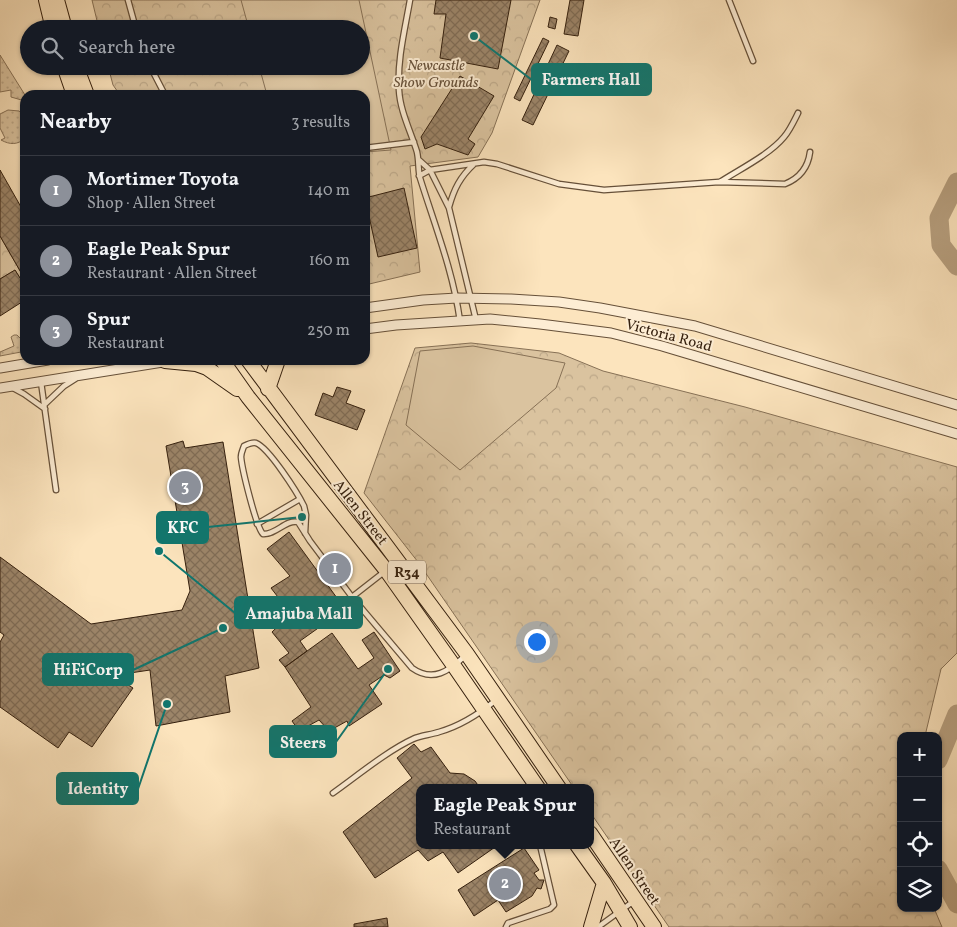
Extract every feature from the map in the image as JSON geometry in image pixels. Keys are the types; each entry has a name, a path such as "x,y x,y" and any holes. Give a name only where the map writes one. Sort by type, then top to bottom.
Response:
{"main road":[{"path":"46,0 51,20"},
{"path":"57,0 63,20"},
{"path":"67,75 72,90"},
{"path":"79,75 85,90"},
{"path":"199,365 221,376 248,397"},
{"name":"Allen Street","path":"226,365 248,397 386,570 535,784"},
{"name":"Allen Street","path":"252,365 398,559 499,698 557,784"},
{"path":"268,388 276,365"},
{"path":"537,784 549,772"},
{"name":"Allen Street","path":"594,839 654,927"},
{"path":"580,849 630,927"},
{"path":"591,927 604,884"}],"street":[{"path":"370,307 422,300 472,298 559,302 600,308 677,322 957,405"},
{"name":"Victoria Road","path":"370,329 490,319 611,333 662,346 957,434"},
{"path":"0,368 20,365"},
{"path":"4,387 144,365"}],"lane":[{"path":"128,0 134,20"},
{"path":"410,0 399,68 401,105 419,160 419,176 438,228 457,298 460,321"},
{"path":"728,0 753,61"},
{"path":"155,75 162,90"},
{"path":"719,182 779,142 788,132 798,113"},
{"path":"370,147 414,142"},
{"path":"419,176 430,170 484,162 497,164 559,184 604,190 719,182 785,184 794,180 802,173 809,162 810,152"},
{"path":"419,160 430,170 449,208 476,320"},
{"path":"449,208 458,182 474,164"},
{"path":"44,407 64,386 81,375"},
{"path":"41,382 56,490"},
{"path":"4,387 24,394 44,407"},
{"path":"305,533 306,515 300,499 272,458 257,444 250,443 244,446 241,457 260,532 266,534 295,520 298,522 305,533 352,597 416,671 424,675 434,676 454,666 467,654"},
{"path":"257,524 300,499"},
{"path":"352,597 398,559"},
{"path":"333,793 412,740 454,727 484,710 499,698"},
{"path":"506,927 508,923 550,909 554,905 541,849"},
{"path":"599,927 635,900"}],"green space":[{"name":"Newcastle Show Grounds","path":"92,0 540,0 492,133 478,157 410,166 420,272 370,284 370,90 116,90 110,75 370,75 370,20 97,20"},
{"path":"241,0 359,0 363,20 247,20"},
{"path":"370,52 391,150 370,152 370,90 266,90 261,75 370,75"},
{"path":"0,55 22,90 20,90 20,100 11,97 11,90 0,92"},
{"path":"8,110 20,112 20,141 8,143 1,140 5,138 0,128 0,114"},
{"path":"0,236 20,271 20,278 15,270 0,279"},
{"path":"17,335 20,338 20,352 0,356 0,352 14,346 11,337"},
{"path":"471,343 559,353 603,371 745,407 957,467 957,653 941,669 926,732 897,732 897,912 936,912 942,927 669,927 594,818 594,784 571,784 418,562 364,493 415,348"},
{"path":"473,346 565,363 556,388 460,470 406,425 420,351"}],"building":[{"path":"436,0 511,0 498,69 440,58 446,14 434,14"},
{"path":"570,0 584,0 578,36 564,34"},
{"path":"550,17 557,19 555,29 548,27"},
{"path":"543,38 549,41 520,101 514,98"},
{"path":"557,45 569,51 533,125 522,120"},
{"path":"460,76 494,96 468,139 475,144 468,155 437,144 425,149 421,137"},
{"path":"0,170 20,205 20,271 0,236"},
{"path":"404,188 417,248 378,257 370,221 370,197"},
{"path":"15,270 20,278 20,303 0,316 0,279"},
{"path":"337,387 351,391 346,403 365,410 357,430 315,415 323,393 333,397"},
{"path":"183,441 185,448 223,442 259,668 225,676 230,712 156,726 150,670 130,673 127,660 118,661 109,673 133,688 92,747 69,732 58,748 0,707 0,642 4,635 0,632 0,557 91,624 182,610 190,591 166,446"},
{"path":"289,532 345,609 300,641 307,651 285,667 279,660 289,653 272,632 291,614 271,588 290,576 267,549"},
{"path":"374,632 400,671 390,678 384,675 369,685 382,704 349,726 347,721 329,731 319,720 299,731 292,721 311,707 285,667 332,633 358,669 374,658 362,640"},
{"path":"414,744 421,752 431,747 450,773 464,774 477,784 416,784 416,849 492,849 458,873 443,852 428,861 418,850 375,878 343,832 412,778 397,758"},
{"path":"522,849 525,849 539,870 534,873 539,880 544,880 541,889 537,888 532,896 506,912 498,900 474,916 458,890"},
{"path":"387,918 388,927 354,927 354,924"}],"waterway":[{"path":"957,182 939,218 941,245 957,266"},
{"path":"942,750 957,714"},
{"path":"942,876 957,904"}],"place":[{"name":"Farmers Hall","path":"474,36"},
{"name":"Spur","path":"185,487"},
{"name":"KFC","path":"302,517"},
{"name":"Amajuba Mall","path":"159,551"},
{"name":"Mortimer Toyota","path":"335,569"},
{"name":"HiFiCorp","path":"223,628"},
{"name":"Steers","path":"388,669"},
{"name":"Identity","path":"167,704"},
{"name":"Eagle Peak Spur","path":"505,884"}]}
